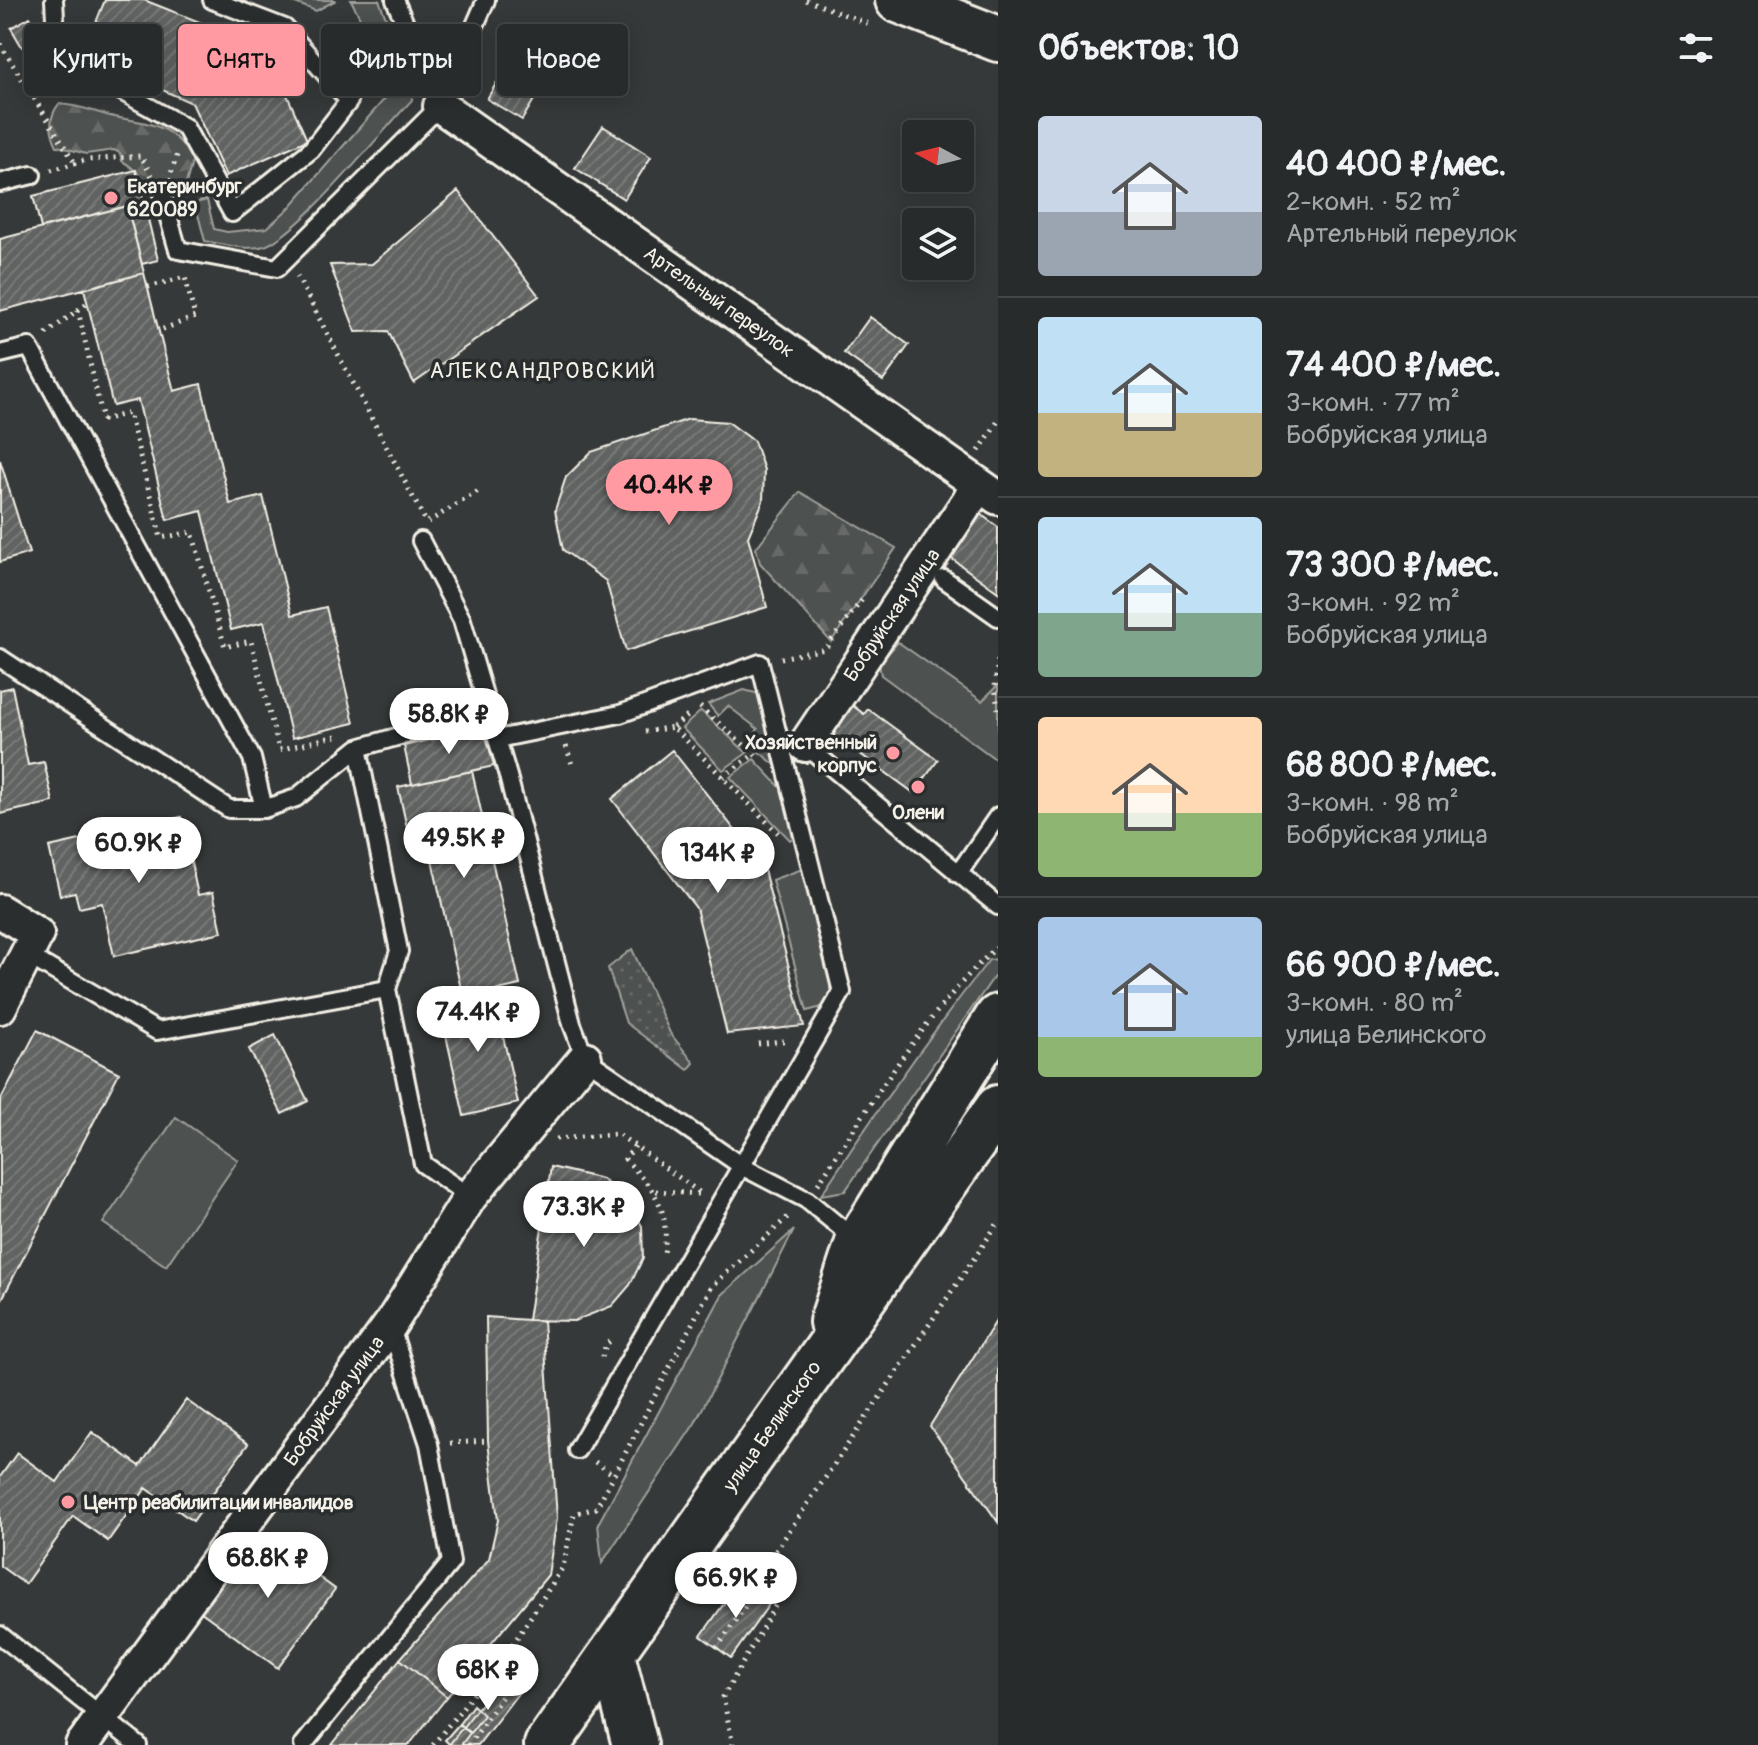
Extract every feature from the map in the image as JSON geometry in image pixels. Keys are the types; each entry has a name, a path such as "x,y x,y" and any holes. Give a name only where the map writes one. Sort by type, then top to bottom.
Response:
{"main road":[{"path":"898,0 998,39"},
{"path":"822,1355 858,1243 998,1017"},
{"name":"улица Белинского","path":"547,1745 998,1108"},
{"path":"612,1655 635,1745"}],"street":[{"name":"Артельный переулок","path":"440,106 989,491"},
{"name":"Бобруйская улица","path":"805,745 989,491"},
{"path":"0,911 32,944 0,1007"},
{"name":"Бобруйская улица","path":"82,1745 390,1325 470,1197 585,1058"}],"lane":[{"path":"54,0 57,55 185,127 232,213 311,150 349,101 285,28 212,0"},
{"path":"395,0 440,106"},
{"path":"163,198 178,250 277,268 440,106 486,0"},
{"path":"0,183 32,175"},
{"path":"0,354 29,347 252,758 264,809"},
{"path":"421,541 462,620 490,710 572,1024 585,1058 743,1167 807,1200 858,1243"},
{"path":"944,579 998,617"},
{"path":"0,658 229,809 264,809 296,798 358,748 490,710"},
{"path":"497,739 620,714 760,663 842,992 577,1450"},
{"path":"805,745 998,906"},
{"path":"358,748 399,951 387,989 423,1164 470,1197"},
{"path":"958,874 998,816"},
{"path":"32,944 157,1031 387,989"},
{"path":"303,1745 451,1562 429,1444 390,1325"},
{"path":"0,1635 138,1745"}],"path":[{"path":"0,44 75,163"},
{"path":"163,198 185,127"},
{"path":"32,175 75,163 141,156 163,198"},
{"path":"287,258 427,523"},
{"path":"148,287 185,277 195,317 158,331"},
{"path":"29,347 87,303"},
{"path":"78,310 103,420 129,413 161,538 192,532 225,647 251,641 279,750 340,735"},
{"path":"760,663 825,649 851,613"},
{"path":"998,660 995,686 998,709"},
{"path":"701,707 790,785"},
{"path":"642,732 673,727 810,865"},
{"path":"566,746 581,743"},
{"path":"723,777 753,755"},
{"path":"433,1745 515,1641 563,1567 574,1514 596,1508 711,1287 807,1200 879,1091 973,969 998,946"},
{"path":"547,1140 618,1134 704,1195"},
{"path":"635,1146 625,1159 656,1191 667,1233 666,1258 675,1245"},
{"path":"656,1191 704,1195"},
{"path":"697,1207 704,1195"},
{"path":"717,1648 755,1592 762,1571 998,1223"},
{"path":"602,1359 606,1344 618,1335"},
{"path":"429,1444 488,1441"},
{"path":"577,1450 614,1475"},
{"path":"733,1745 723,1697 783,1592 762,1571"},
{"path":"469,1745 514,1679 515,1641"}],"green space":[{"path":"287,0 336,0 316,11"},
{"path":"351,0 379,0 388,24 363,24"},
{"path":"387,96 412,96 320,201 282,236 267,245 236,247 205,241 195,203 207,200 214,229 227,232 267,228 289,208"},
{"path":"59,104 154,125 170,133 193,159 185,187 162,195 150,188 114,150 86,154 57,146 51,125"},
{"path":"800,492 896,548 831,642 760,563 756,548"},
{"path":"898,642 982,701 998,685 998,761 881,675 879,664"},
{"path":"744,690 763,695 783,771 749,744 758,729 728,706 718,716 708,704"},
{"path":"701,711 747,753 723,770 682,728"},
{"path":"754,759 782,789 796,835 790,840 730,777"},
{"path":"805,868 830,967 830,999 822,1007 807,1011 772,880"},
{"path":"632,949 670,1033 694,1063 688,1070 626,1023 608,968"},
{"path":"998,959 998,971 845,1191 821,1195 945,1017 989,960"},
{"path":"176,1117 238,1160 166,1266 103,1223"},
{"path":"794,1230 695,1423 602,1563 598,1524 722,1295"}],"building":[{"path":"105,0 144,0 205,24 178,24 178,96 288,96 307,140 226,176 192,103 162,90 162,24 95,24"},
{"path":"30,17 34,24 24,24 22,47 11,28"},
{"path":"497,82 497,96 536,96 522,120 487,99"},
{"path":"603,126 651,157 624,199 575,168"},
{"path":"136,170 158,260 142,264 127,206 41,228 33,196"},
{"path":"458,191 539,296 414,383 388,331 356,332 330,265 372,264"},
{"path":"127,206 144,273 0,311 0,239"},
{"path":"144,273 174,391 201,384 230,504 263,496 292,615 326,607 354,723 292,738 264,622 231,630 202,511 167,520 138,400 113,406 84,289"},
{"path":"870,317 909,345 883,381 844,353"},
{"path":"689,419 728,422 754,441 764,470 763,501 748,537 767,607 626,651 606,581 563,550 555,510 566,477 591,452"},
{"path":"0,460 29,553 0,562"},
{"path":"979,513 998,527 998,592 948,556"},
{"path":"12,687 28,765 44,762 53,802 0,814 0,690"},
{"name":"Хозяйственный корпус","path":"844,699 864,714 868,709 938,760 914,793 823,727"},
{"path":"485,727 494,766 412,784 404,746"},
{"path":"672,750 763,866 804,1026 727,1034 696,908 612,799"},
{"path":"472,771 520,985 463,998 426,833 409,837 398,787"},
{"path":"181,817 198,895 213,892 222,932 114,956 102,903 79,908 75,892 60,895 49,847"},
{"path":"493,991 518,1103 464,1116 439,1004"},
{"path":"37,1030 119,1073 0,1303 0,1101"},
{"path":"275,1035 308,1101 282,1114 249,1049"},
{"path":"551,1167 602,1179 630,1203 642,1226 643,1258 630,1285 612,1306 574,1321 528,1320"},
{"path":"486,1317 543,1321 557,1518 548,1575 447,1697 400,1659 489,1559 498,1520 488,1441"},
{"path":"998,1318 998,1522 930,1426"},
{"name":"Центр реабилитации инвалидов","path":"186,1400 248,1444 193,1521 146,1488 108,1541 73,1516 25,1584 0,1566 0,1477 17,1453 57,1482 92,1432 140,1466"},
{"path":"257,1532 335,1589 278,1668 200,1611"},
{"path":"740,1581 770,1603 731,1658 701,1636"},
{"path":"400,1659 447,1697 409,1745 332,1745"},
{"path":"505,1673 523,1687 478,1745 449,1745"},
{"path":"473,1705 484,1715 470,1733 459,1724"},
{"path":"459,1724 470,1733 461,1745 450,1745 445,1740"}],"place":[{"name":"Екатеринбург 620089","path":"111,198"},
{"name":"Хозяйственный корпус","path":"893,753"},
{"name":"Олени","path":"918,787"},
{"name":"Центр реабилитации инвалидов","path":"68,1502"}],"district":[{"name":"АЛЕКСАНДРОВСКИЙ","path":"543,371"}]}
